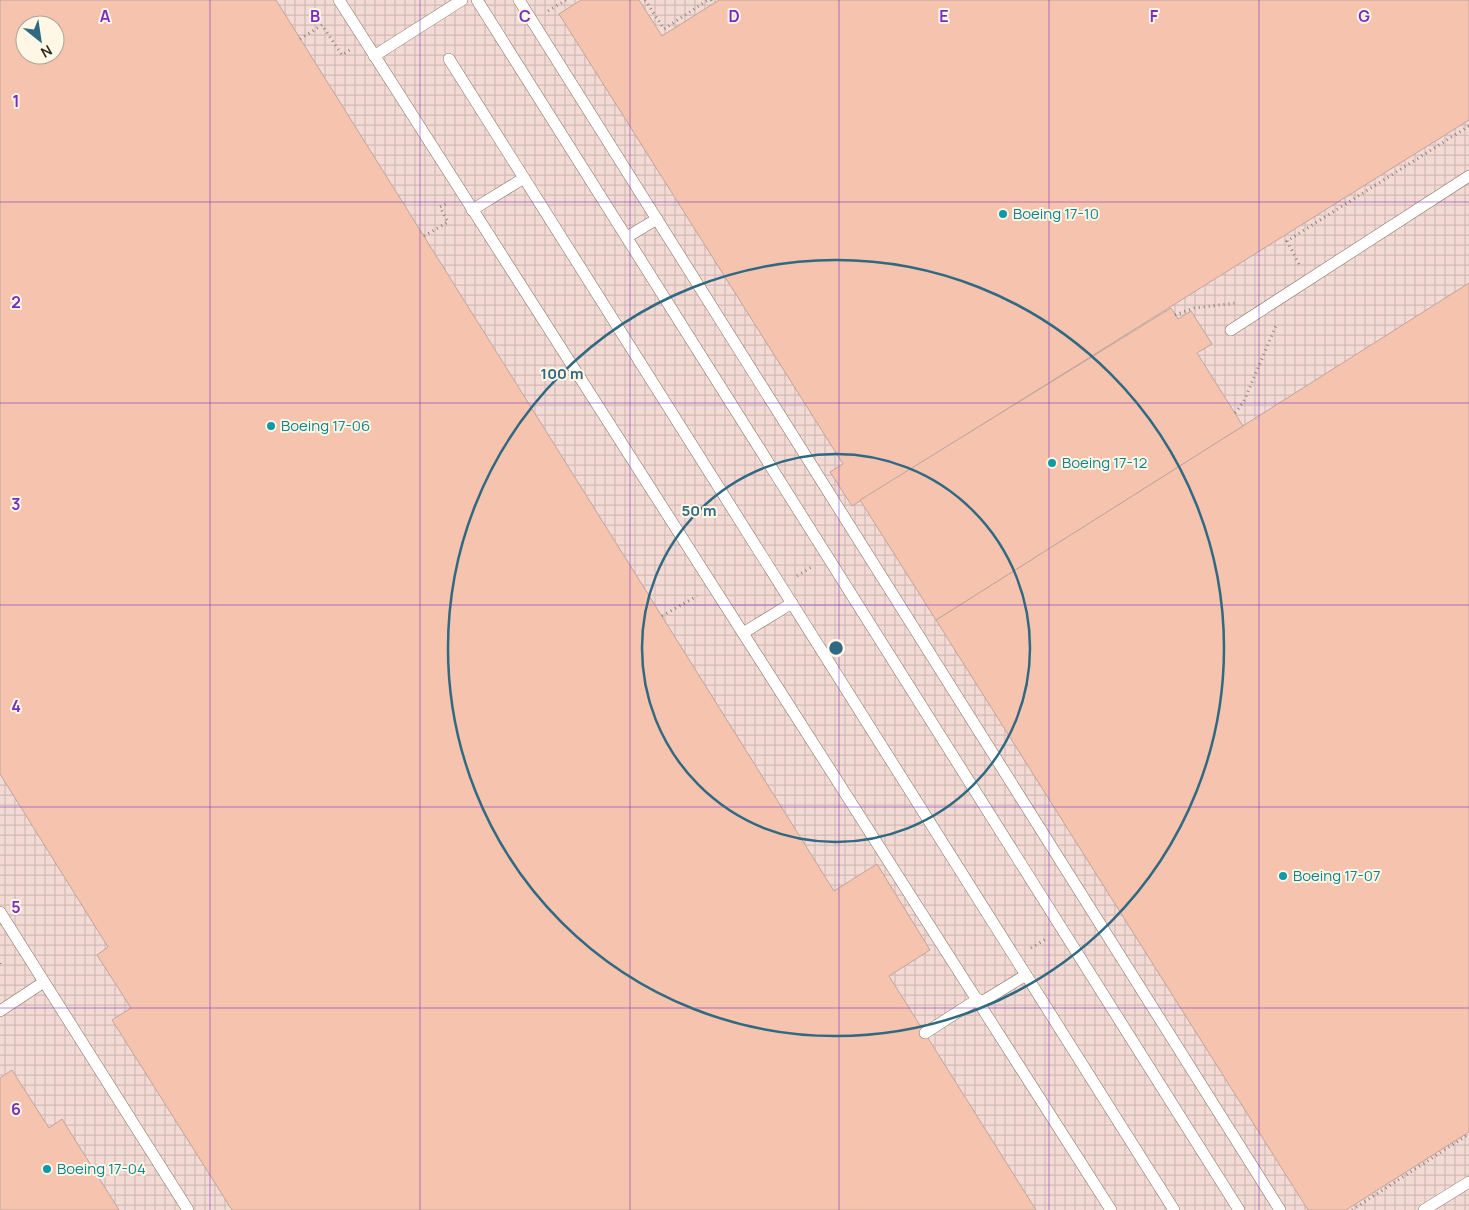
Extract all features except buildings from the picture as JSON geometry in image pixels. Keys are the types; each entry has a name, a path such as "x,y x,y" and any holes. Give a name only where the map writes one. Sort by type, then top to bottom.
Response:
{"lane":[{"path":"340,0 472,210 1111,1210"},
{"path":"374,56 462,0"},
{"path":"477,0 1240,1210"},
{"path":"519,0 1280,1210"},
{"path":"449,59 1174,1210"},
{"path":"1231,330 1469,176"},
{"path":"472,210 524,178"},
{"path":"627,237 657,219"},
{"path":"743,633 792,603"},
{"path":"0,912 188,1210"},
{"path":"924,1033 1026,975"},
{"path":"0,1011 44,982"},
{"path":"1424,1210 1469,1182"}],"path":[{"path":"645,0 664,29 711,1"},
{"path":"1235,413 1244,401 1290,292 1299,265 1287,241 1469,126"},
{"path":"1291,270 1299,265"},
{"path":"1175,315 1194,308 1234,304 1242,299"},
{"path":"1352,1210 1469,1134"}],"shaded area":[{"path":"0,0 1469,0 1469,1210 0,1210"}],"place":[{"name":"Boeing 17-10","path":"1003,214"},
{"name":"Boeing 17-06","path":"271,426"},
{"name":"Boeing 17-12","path":"1052,463"},
{"name":"Boeing 17-07","path":"1283,876"},
{"name":"Boeing 17-04","path":"47,1169"}]}
